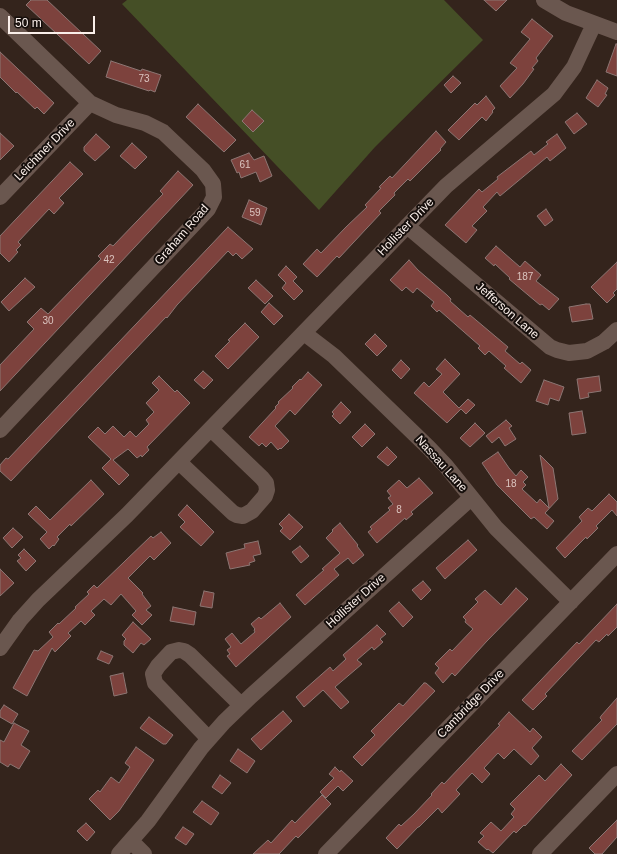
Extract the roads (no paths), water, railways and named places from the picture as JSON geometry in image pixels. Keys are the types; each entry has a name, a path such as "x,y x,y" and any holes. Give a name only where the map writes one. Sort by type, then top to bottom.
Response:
{"street":[{"path":"544,0 560,11 617,32"},
{"name":"Graham Road","path":"0,16 90,102 116,115 145,123 162,132 203,170 213,184 214,197 208,210 0,430"},
{"name":"Hollister Drive","path":"0,648 10,632 38,600 127,515 459,174 554,94 574,67 594,24"},
{"name":"Leichtner Drive","path":"0,197 90,102"},
{"name":"Jefferson Lane","path":"407,226 550,347 569,353 587,351 604,342 617,330"},
{"name":"Nassau Lane","path":"304,333 334,356 429,448 446,466 496,528 571,602"},
{"path":"179,462 233,513 240,516 245,515 255,508 267,494 266,483 211,429"},
{"name":"Hollister Drive","path":"119,854 159,806 209,739 241,705 471,498"},
{"name":"Cambridge Drive","path":"326,854 617,554"},
{"path":"209,739 155,683 153,674 171,652 178,650 184,651 190,655 241,705"},
{"path":"540,854 617,774"},
{"path":"131,841 144,854"}]}
